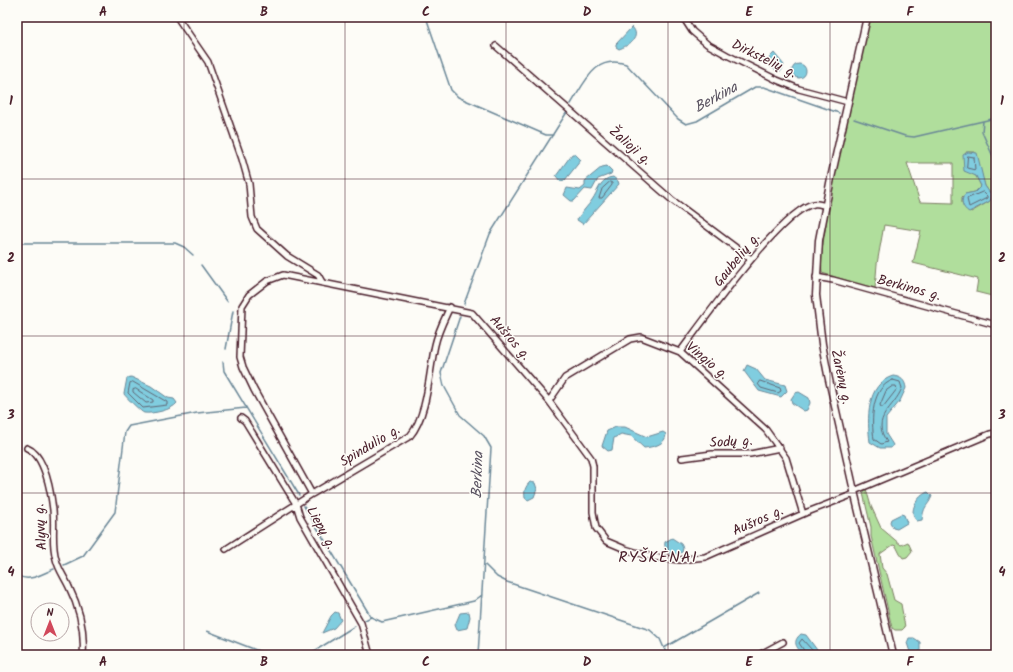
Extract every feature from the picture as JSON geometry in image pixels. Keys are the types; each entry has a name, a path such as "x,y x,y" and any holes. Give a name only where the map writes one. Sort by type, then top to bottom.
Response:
{"main road":[{"name":"Žarėnų g.","path":"867,17 819,240 816,277 822,344 854,492 893,655"}],"street":[{"path":"177,17 208,62 242,159 249,184 252,217 257,229 287,256 318,275 322,282"},
{"name":"Dirkstelių g.","path":"683,17 692,31 707,44 727,55 777,80 799,89 848,102"},
{"name":"Žalioji g.","path":"496,46 672,200 751,259"},
{"name":"Gaubelių g.","path":"680,352 751,259 798,211 814,203 826,206"},
{"name":"Aušros g.","path":"312,494 243,367 240,350 242,306 249,295 267,281 283,275 450,307 472,313 549,401 591,458 593,473 592,512 596,528 606,541 625,550 652,557 680,560 705,557 990,434 996,434"},
{"name":"Berkinos g.","path":"816,277 833,280 996,325"},
{"name":"Spindulio g.","path":"226,549 312,494 410,436 417,429 422,413 435,344 440,326 450,307"},
{"name":"Vingio g.","path":"549,401 566,378 630,339 641,337 680,352 766,430 780,448 790,469 803,514"},
{"name":"Liepų g.","path":"241,418 245,421 296,504 300,517 361,623 370,655"},
{"name":"Alyvų g.","path":"27,448 31,449 39,458 45,474 53,511 54,553 59,569 69,586 82,617 83,655"},
{"name":"Sodų g.","path":"682,458 712,454 750,454 780,448"},
{"path":"758,655 783,642"}],"green space":[{"path":"870,17 996,17 996,297 976,292 978,279 913,263 921,231 884,225 877,264 875,289 822,273 821,257 830,197","holes":["966,152 975,152 985,186 992,196 990,201 971,212 962,203 962,197 965,194 975,192 981,186 976,176 971,173","907,163 953,163 953,203 920,202"]},
{"path":"866,489 871,506 881,528 901,545 908,542 912,551 907,557 903,558 896,546 893,545 880,554 882,568 887,574 894,600 901,604 905,627 902,630 895,630 892,628 871,536 871,527 863,493"}],"water":[{"path":"632,27 635,31 635,38 633,41 619,49 616,47 616,44"},
{"path":"774,53 784,65 781,71 772,68 768,64 770,57"},
{"path":"796,64 802,64 806,68 806,74 802,78 796,78 792,74 792,68"},
{"path":"968,152 977,153 985,186 992,196 990,201 969,212 963,206 963,196 965,194 975,192 981,186 976,176 964,171 963,155"},
{"path":"572,154 575,154 581,160 565,180 560,181 556,176"},
{"path":"607,166 612,171 611,174 598,179 592,190 585,189 574,201 571,201 564,195 567,188 580,190 585,186 585,181 602,167"},
{"path":"613,177 619,184 583,224 577,220 592,200 602,183"},
{"path":"747,365 756,369 765,380 785,385 787,391 781,397 759,391 744,371"},
{"path":"893,376 902,379 906,388 900,401 886,418 886,434 893,445 891,448 880,448 870,442 870,404 878,387 884,380"},
{"path":"131,377 151,386 168,398 174,399 177,403 171,408 162,411 144,413 124,394 127,378"},
{"path":"799,392 809,398 810,403 807,410 804,411 792,403 791,399 795,393"},
{"path":"616,427 625,427 647,437 663,432 666,434 664,441 658,445 644,448 631,436 621,434 614,438 612,450 608,451 602,446 607,431"},
{"path":"530,482 535,483 537,489 534,497 528,500 525,498 525,491"},
{"path":"928,492 932,496 925,508 922,520 917,521 914,517 913,509 917,500"},
{"path":"901,514 904,515 907,523 897,529 893,528 890,522 891,519"},
{"path":"672,538 681,544 683,548 682,552 679,554 670,553 666,549 665,542"},
{"path":"335,612 338,613 341,620 334,628 322,633 331,616"},
{"path":"469,612 470,617 467,628 457,630 455,625 460,613"},
{"path":"801,634 806,635 817,650 816,653 805,655 798,648 796,645 796,640"},
{"path":"909,638 914,638 920,642 920,654 911,655 907,643"}],"waterway":[{"path":"426,17 451,90 458,97 546,135 553,135"},
{"name":"Berkina","path":"571,104 592,72 599,66 606,63 615,62 626,64 678,119 686,124 697,121 755,87 764,87 839,113"},
{"name":"Berkina","path":"464,304 490,234 567,112"},
{"name":"Berkina","path":"854,119 905,136 914,137 996,118"},
{"path":"983,121 982,132 996,163"},
{"path":"17,243 175,243 184,247 193,255"},
{"path":"201,265 227,301"},
{"path":"226,349 233,311"},
{"name":"Berkina","path":"460,316 441,373 444,386 460,415 484,436 491,448 478,655"},
{"path":"223,362 224,371 299,495"},
{"path":"64,565 83,556 115,512 125,432 129,426 197,413 246,408"},
{"path":"304,506 371,617 382,622 474,601 482,595"},
{"path":"485,565 497,577 507,582 650,630 660,639 667,655"},
{"path":"17,575 31,578 54,569"},
{"path":"664,648 759,593"},
{"path":"365,620 371,617"},
{"path":"308,655 355,626"},
{"path":"207,631 269,655"}],"district":[{"name":"RYŠKĖNAI","path":"658,557"}]}
